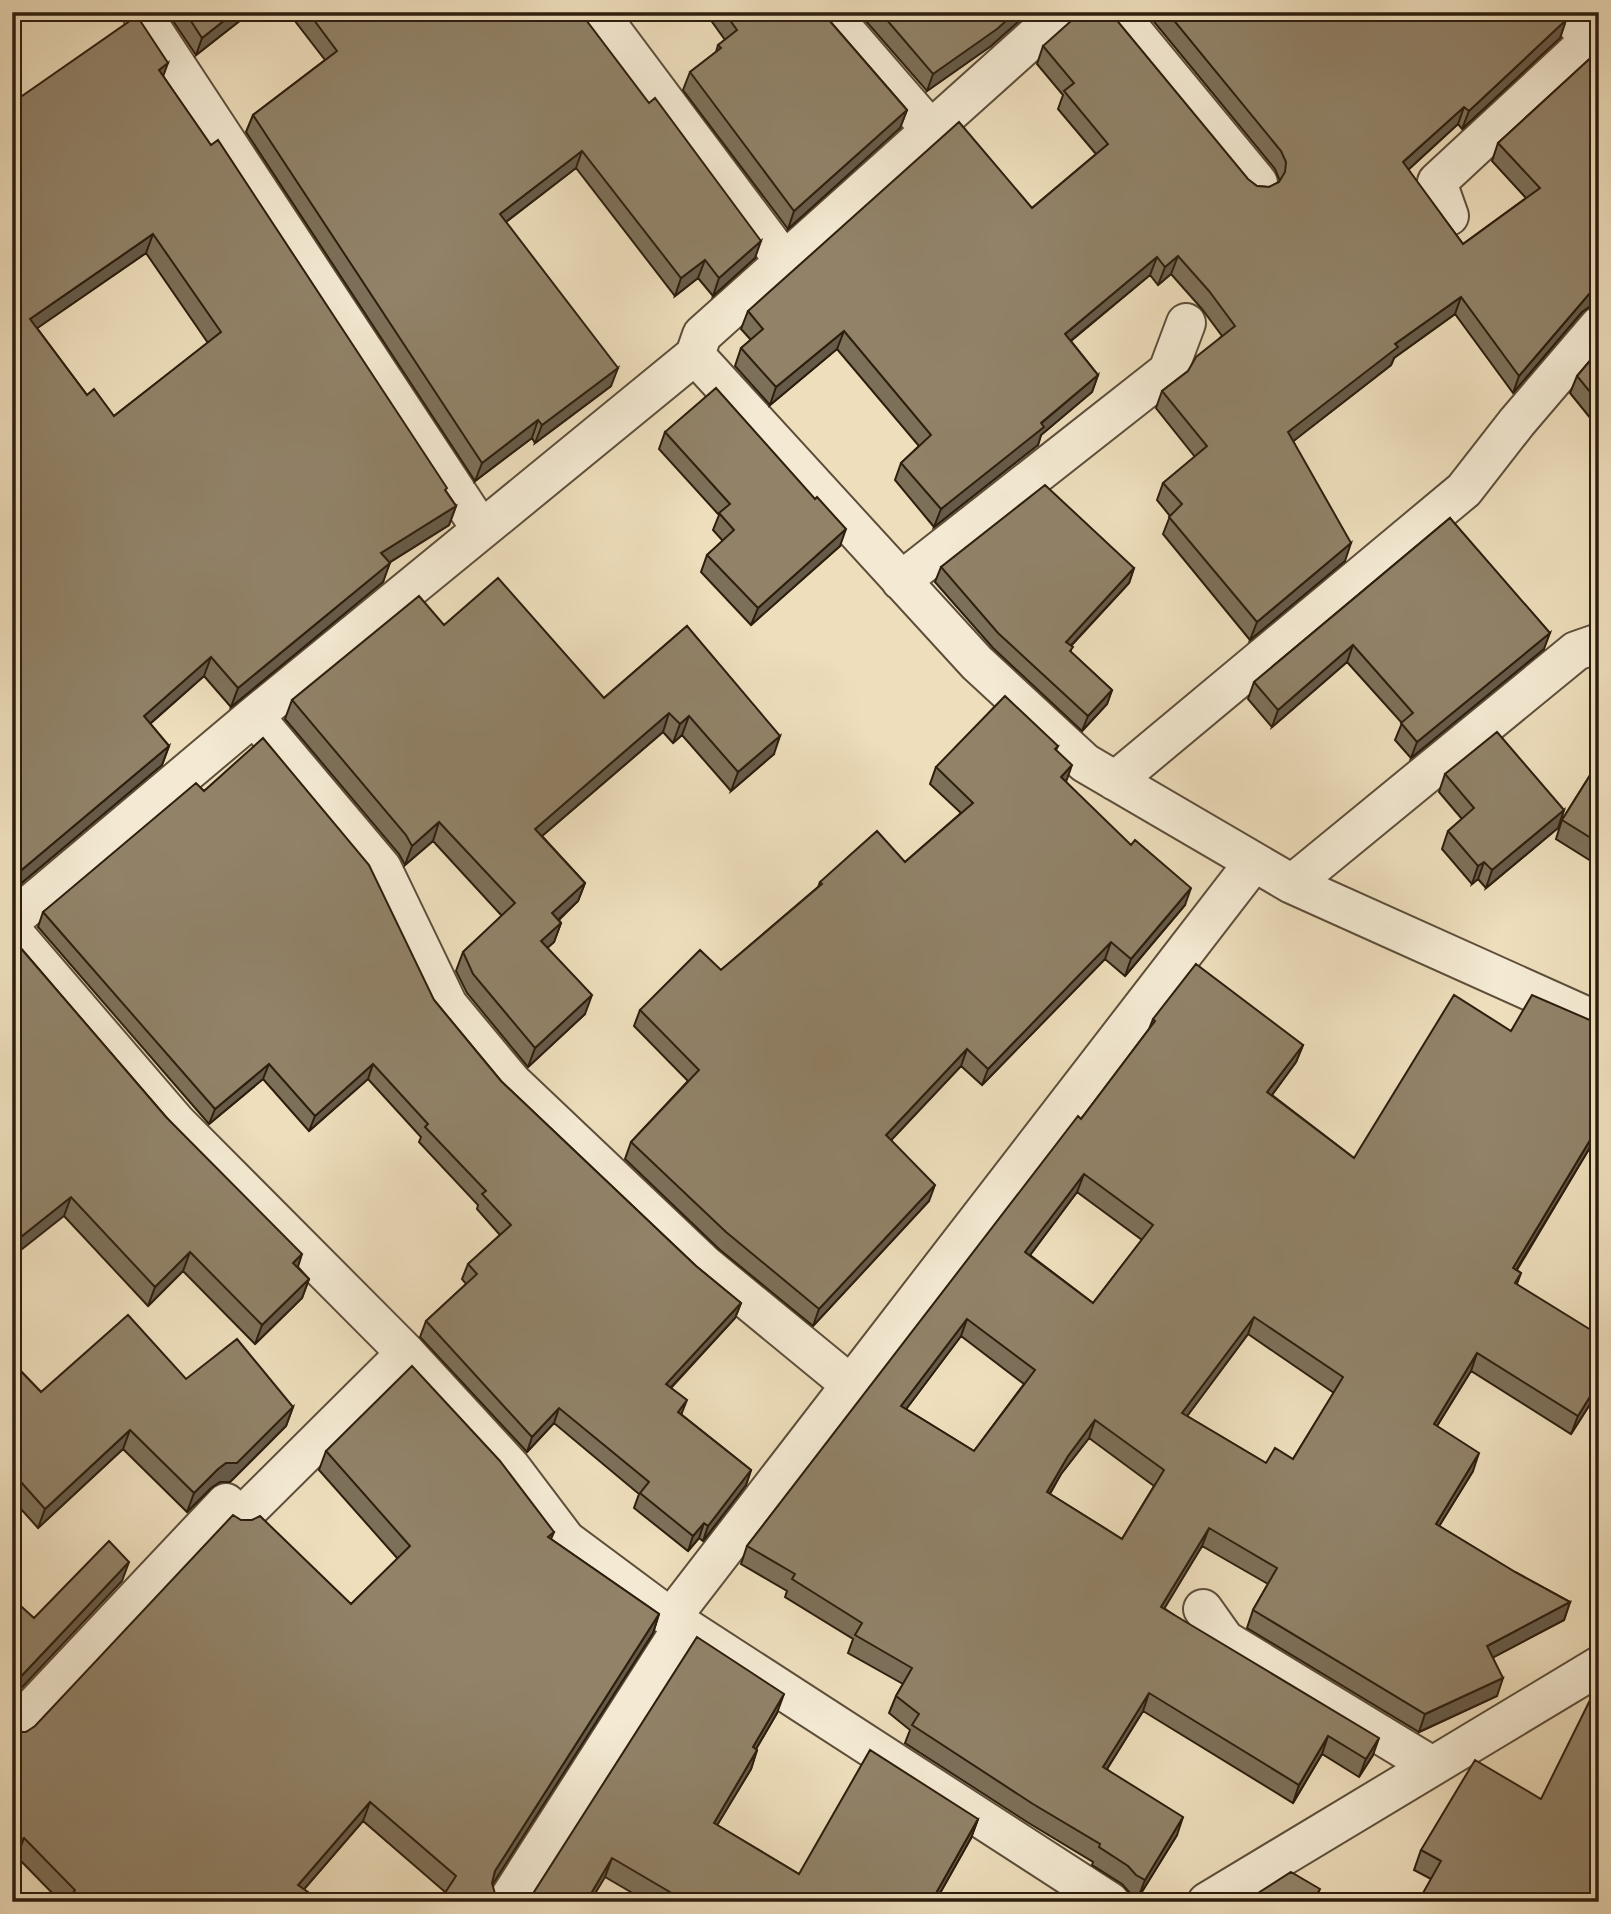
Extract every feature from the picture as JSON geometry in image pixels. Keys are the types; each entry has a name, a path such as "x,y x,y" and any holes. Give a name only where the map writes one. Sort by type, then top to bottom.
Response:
{"street":[{"path":"141,12 481,528"},
{"path":"598,12 785,262"},
{"path":"829,12 931,130"},
{"path":"12,920 481,528 695,355 702,335 1062,12"},
{"path":"1117,12 1258,183"},
{"path":"1449,216 1437,182 1585,35"},
{"path":"901,581 1168,371 1186,323"},
{"path":"1115,781 1464,490 1517,422 1599,326"},
{"path":"695,355 977,663 1085,763 1292,884 1599,1022"},
{"path":"1292,884 1576,651 1599,643"},
{"path":"254,716 382,868 448,1006 512,1082 705,1265 851,1385"},
{"path":"507,1902 677,1622 851,1385 1254,862"},
{"path":"12,931 176,1122 405,1353 510,1466 566,1540 677,1622 1110,1902"},
{"path":"12,1730 226,1503 240,1518 405,1353"},
{"path":"1203,1609 1225,1640 1432,1766"},
{"path":"1208,1902 1599,1666"}],"building":[{"path":"185,12 235,12 202,38"},
{"path":"308,12 402,12 405,16 411,12 580,12 649,103 655,98 761,241 719,278 705,260 681,278 582,151 500,214 618,368 542,425 538,420 482,463 253,115 337,51"},
{"path":"724,12 822,12 907,110 794,211 690,72 721,48 718,45 737,30"},
{"path":"880,12 1016,12 997,29 933,74"},
{"path":"1081,12 1110,12 1248,179 1257,186 1269,187 1279,182 1285,172 1286,162 1281,151 1167,12 1560,12 1566,20 1469,111 1464,107 1403,162 1463,244 1540,188 1498,143 1599,53 1599,288 1589,294 1519,376 1461,297 1395,344 1398,347 1288,432 1351,543 1257,622 1169,517 1182,504 1163,483 1207,446 1162,391 1188,371 1196,357 1235,326 1178,256 1165,267 1157,257 1065,334 1098,375 1041,423 1044,427 941,509 901,463 931,435 844,331 776,387 741,348 763,329 748,311 959,122 1032,208 1108,144 1064,91 1074,83 1043,46"},
{"path":"137,16 168,63 159,70 211,145 218,140 447,488 445,490 456,506 381,553 390,563 238,688 211,657 144,716 169,746 12,878 12,103","holes":["153,234 221,332 114,416 94,389 87,395 30,319"]},
{"path":"1599,350 1599,403 1577,376"},
{"path":"716,388 815,499 817,497 846,529 758,608 707,555 734,530 719,513 730,504 665,432"},
{"path":"1045,485 1134,568 1066,642 1073,647 1070,651 1112,690 1088,716 998,633 941,567"},
{"path":"1450,518 1550,633 1417,742 1401,723 1413,713 1353,645 1278,710 1254,682"},
{"path":"498,578 604,698 687,626 780,736 738,772 689,716 680,724 669,713 535,829 585,883 552,913 561,923 541,941 592,995 535,1048 473,974 463,952 515,903 439,822 412,846 406,835 292,700 419,596 444,625"},
{"path":"1005,696 1058,746 1055,749 1072,765 1061,777 1131,845 1135,840 1191,888 1131,959 1111,942 988,1069 967,1049 886,1135 935,1185 819,1309 726,1232 631,1142 699,1070 640,1010 700,950 721,970 822,884 820,882 877,831 905,862 973,803 936,767"},
{"path":"1497,732 1564,810 1492,870 1484,862 1478,866 1448,831 1474,808 1445,774"},
{"path":"263,738 369,865 434,1000 501,1081 696,1266 741,1303 666,1384 687,1400 678,1412 751,1470 708,1526 704,1523 693,1536 640,1493 649,1482 559,1408 532,1437 426,1321 477,1274 468,1264 511,1225 482,1194 486,1191 425,1127 428,1124 373,1064 315,1116 269,1064 215,1109 43,912 196,783 204,791"},
{"path":"1599,761 1599,843 1562,820"},
{"path":"12,938 166,1117 302,1254 293,1263 309,1279 262,1325 190,1252 155,1287 71,1197 12,1244"},
{"path":"1196,964 1303,1045 1267,1092 1354,1158 1454,995 1511,1031 1532,995 1599,1024 1599,1133 1595,1132 1513,1268 1521,1273 1515,1283 1599,1335 1599,1382 1578,1416 1477,1353 1434,1424 1479,1453 1436,1524 1570,1602 1487,1646 1503,1678 1425,1714 1253,1610 1277,1568 1209,1528 1161,1607 1379,1738 1366,1759 1328,1736 1299,1785 1149,1693 1103,1767 1183,1817 1145,1880 1099,1847 1100,1844 912,1725 919,1714 896,1696 912,1668 855,1635 862,1623 792,1579 795,1574 747,1546 1078,1116 1081,1119 1155,1021 1153,1019","holes":["1084,1174 1153,1225 1093,1303 1025,1252","1254,1317 1343,1377 1293,1459 1275,1448 1266,1463 1182,1413","967,1319 1035,1370 974,1451 901,1406","1095,1420 1164,1470 1122,1539 1047,1492 1068,1456"]},
{"path":"128,1315 186,1379 237,1339 293,1407 237,1463 226,1463 194,1493 130,1430 45,1509 12,1472 12,1362 41,1392"},
{"path":"412,1366 500,1461 554,1532 548,1537 659,1614 495,1871 492,1883 495,1894 503,1902 439,1902 456,1876 370,1802 298,1885 308,1892 305,1898 311,1902 67,1902 75,1890 24,1838 12,1850 12,1731 26,1732 35,1726 233,1515 241,1520 252,1520 260,1516 351,1604 410,1546 326,1451"},
{"path":"109,1541 129,1562 12,1686 12,1598 34,1618"},
{"path":"697,1637 784,1694 753,1747 757,1750 714,1823 799,1874 870,1750 978,1819 931,1902 687,1902 612,1858 586,1902 525,1902"},
{"path":"1597,1686 1599,1902 1418,1902 1441,1861 1421,1850 1475,1760 1541,1799"},
{"path":"1291,1872 1320,1889 1313,1902 1244,1902"}]}
